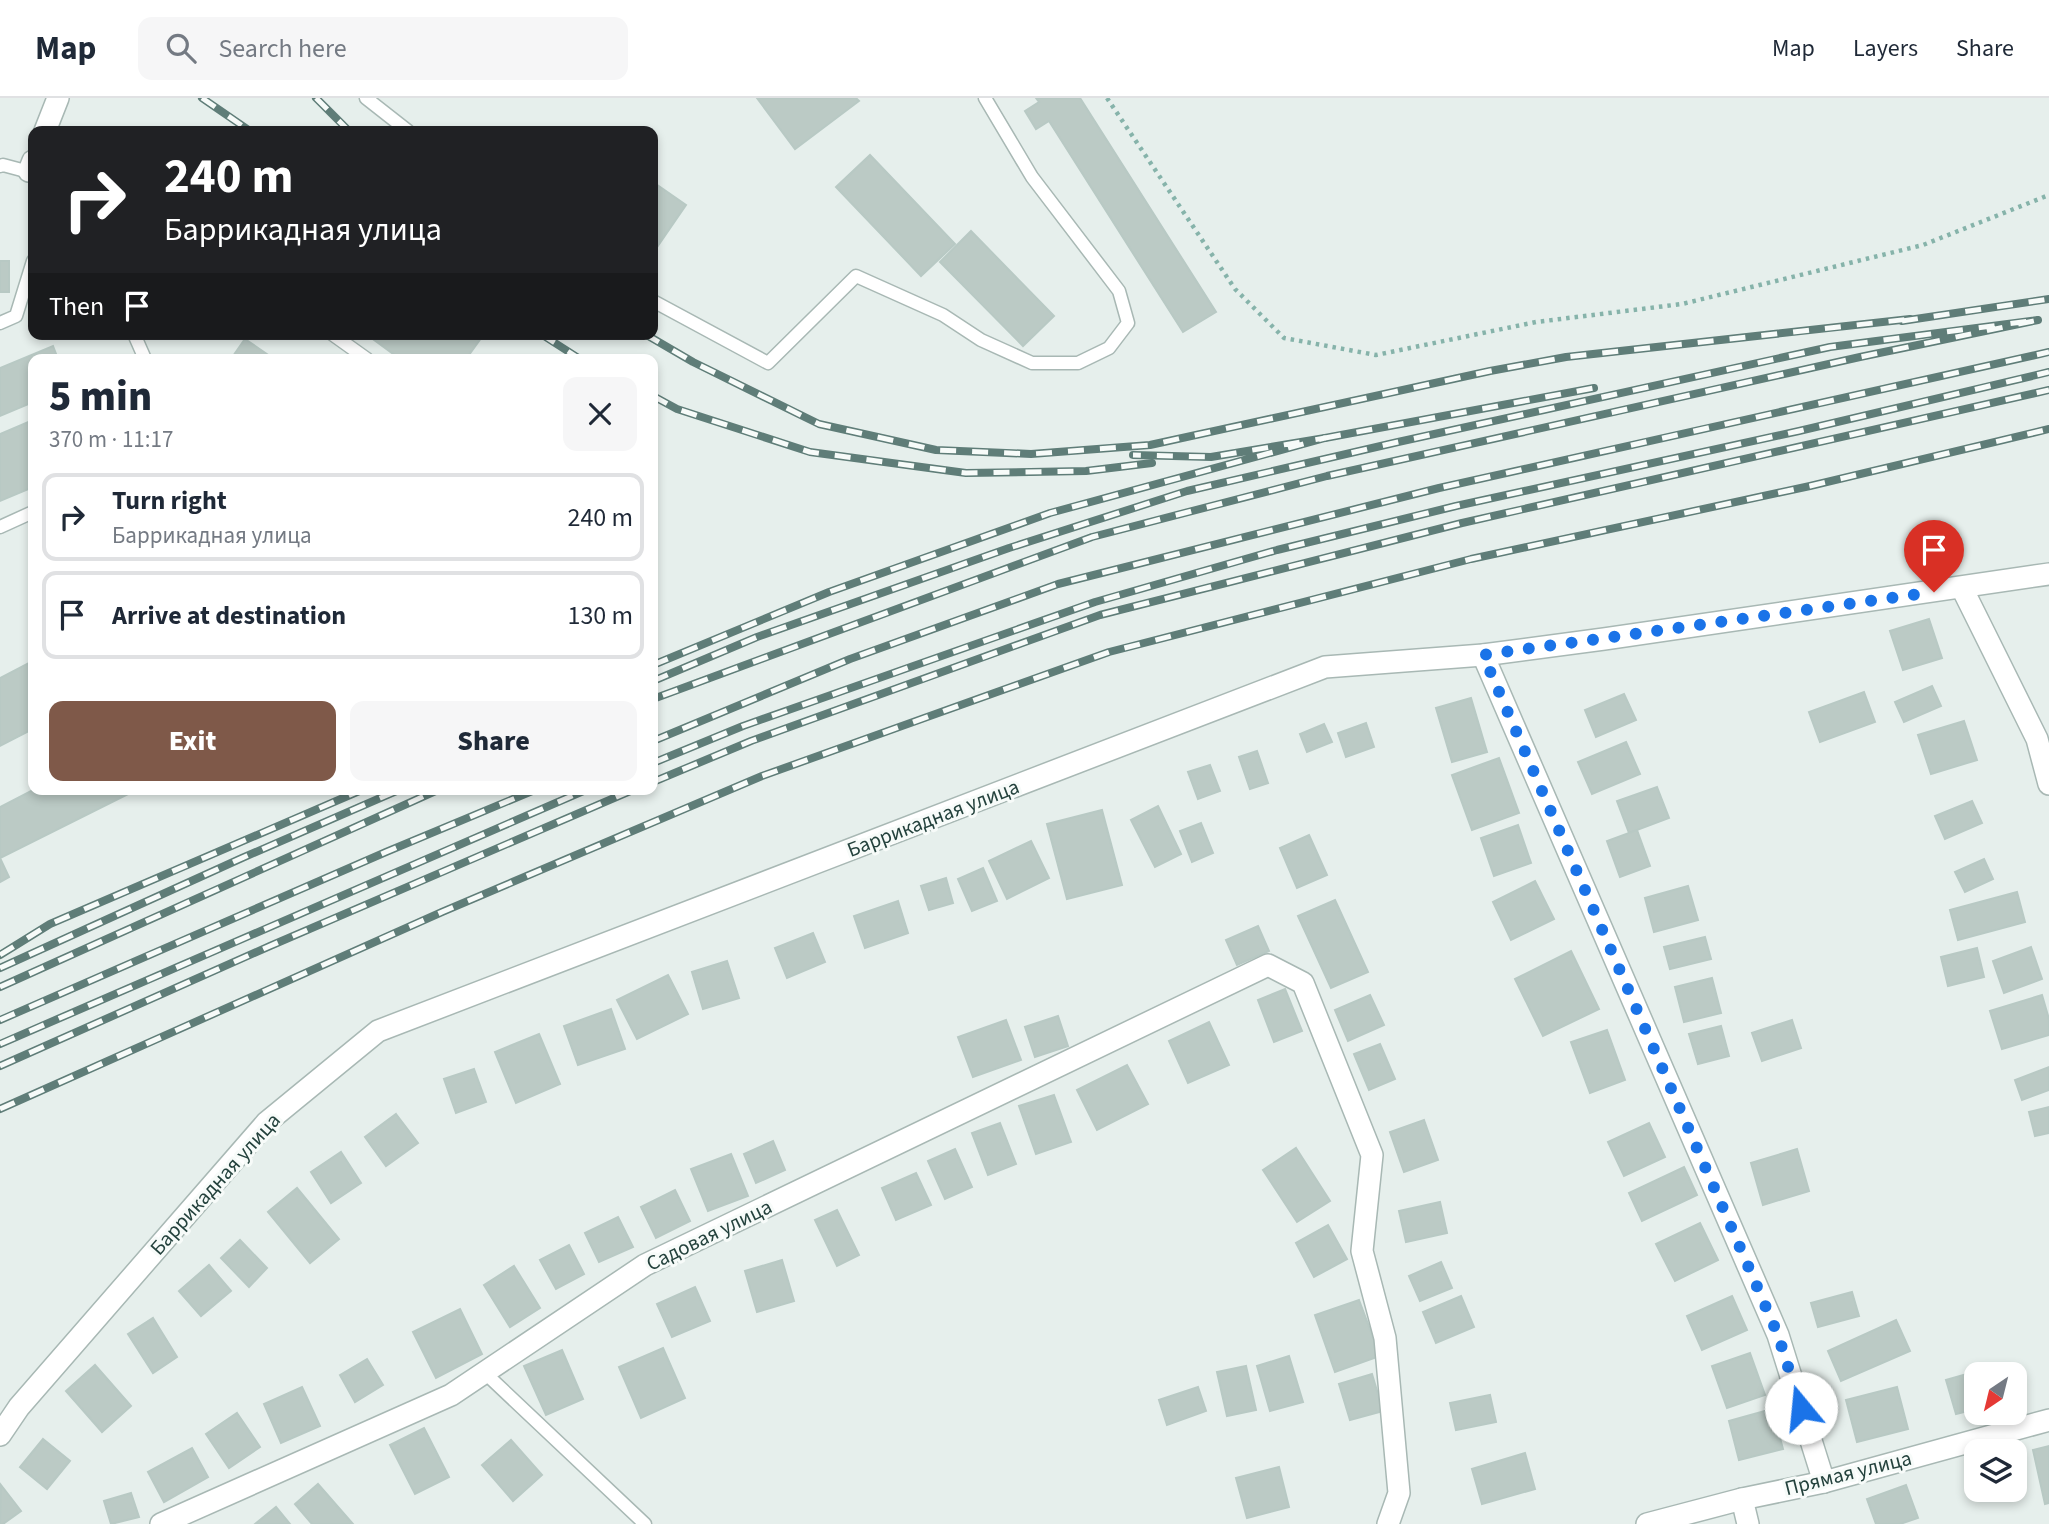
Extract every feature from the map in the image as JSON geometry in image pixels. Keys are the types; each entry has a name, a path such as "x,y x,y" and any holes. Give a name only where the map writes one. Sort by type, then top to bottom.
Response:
{"street":[{"path":"47,126 58,98"},
{"name":"Баррикадная улица","path":"0,1435 9,1402 267,1122 378,1031 1325,667 1483,655 2049,574"},
{"path":"1962,588 2037,739 2049,784"},
{"path":"1483,655 1778,1335 1824,1482"},
{"name":"Садовая улица","path":"161,1524 451,1395 645,1265 1268,965 1303,983 1373,1155 1362,1251 1385,1338 1399,1493 1388,1524"},
{"name":"Прямая улица","path":"1647,1524 1742,1499 1824,1482 2049,1420"},
{"path":"1742,1499 1748,1524"}],"lane":[{"path":"366,98 402,126"},
{"path":"658,304 768,363 856,276 943,315 981,340 1032,363 1077,363 1109,348 1128,323 1119,291 1032,177 985,98"},
{"path":"0,166 28,168"},
{"path":"0,323 16,316 28,277"},
{"path":"340,340 360,354"},
{"path":"0,527 28,514"},
{"path":"485,1373 645,1524"}],"path":[{"path":"1107,98 1235,289 1284,338 1376,355 1536,322 1682,304 1923,245 2049,195"}],"building":[{"path":"757,98 856,98 859,101 795,149"},
{"path":"1036,98 1080,98 1216,312 1183,332 1049,121 1036,129 1025,111 1039,102"},
{"path":"870,155 955,244 921,276 836,187"},
{"path":"658,185 686,205 658,246"},
{"path":"971,231 1054,316 1023,346 940,262"},
{"path":"0,261 9,261 9,292 0,292"},
{"path":"246,340 267,354 234,354"},
{"path":"374,340 480,340 470,354 393,354"},
{"path":"53,346 56,354 34,354"},
{"path":"28,356 28,404 0,416 0,368"},
{"path":"28,422 28,489 0,501 0,434"},
{"path":"1929,619 1942,658 1903,670 1890,631"},
{"path":"28,664 28,732 0,746 0,678"},
{"path":"1932,686 1941,706 1904,722 1895,702"},
{"path":"1864,692 1875,722 1820,742 1809,712"},
{"path":"1624,694 1636,720 1596,737 1585,710"},
{"path":"1471,698 1487,752 1452,762 1436,708"},
{"path":"1964,721 1977,760 1931,774 1918,735"},
{"path":"1366,723 1374,747 1346,757 1338,733"},
{"path":"1324,724 1332,742 1307,752 1300,734"},
{"path":"1626,742 1640,774 1592,794 1578,762"},
{"path":"1257,751 1268,783 1250,789 1239,757"},
{"path":"1499,758 1519,813 1472,830 1452,775"},
{"path":"1210,765 1220,791 1198,799 1188,772"},
{"path":"1657,787 1669,818 1629,833 1617,801"},
{"path":"28,793 28,795 126,795 0,858 0,807"},
{"path":"1972,801 1982,823 1945,839 1935,816"},
{"path":"1158,806 1181,854 1155,867 1131,820"},
{"path":"1102,810 1122,885 1067,899 1047,824"},
{"path":"1201,823 1213,853 1192,862 1180,831"},
{"path":"1518,825 1531,863 1494,876 1481,838"},
{"path":"1637,830 1650,866 1620,877 1607,841"},
{"path":"1309,835 1327,875 1297,888 1280,848"},
{"path":"1031,841 1049,878 1007,899 989,861"},
{"path":"0,858 9,877 0,882"},
{"path":"1984,859 1993,879 1965,892 1955,872"},
{"path":"983,868 997,901 972,911 958,879"},
{"path":"946,878 953,903 929,910 921,886"},
{"path":"1535,881 1554,919 1511,940 1493,902"},
{"path":"1688,886 1698,920 1654,932 1645,898"},
{"path":"2017,892 2025,922 1958,940 1950,910"},
{"path":"1335,900 1368,972 1331,988 1298,916"},
{"path":"898,901 908,933 865,948 854,916"},
{"path":"1258,926 1269,951 1237,965 1226,940"},
{"path":"813,933 825,962 787,978 775,948"},
{"path":"1705,937 1711,959 1670,969 1664,947"},
{"path":"2031,947 2042,979 2004,993 1993,961"},
{"path":"1977,948 1984,977 1948,986 1941,957"},
{"path":"1571,951 1599,1009 1543,1036 1515,979"},
{"path":"727,961 739,998 703,1009 692,972"},
{"path":"668,975 688,1014 637,1039 617,1000"},
{"path":"1712,978 1721,1013 1684,1022 1675,987"},
{"path":"1285,989 1302,1031 1274,1042 1258,1000"},
{"path":"1370,995 1384,1025 1348,1041 1335,1010"},
{"path":"2042,995 2049,1019 2049,1035 2002,1049 1990,1011"},
{"path":"611,1009 625,1049 578,1065 564,1026"},
{"path":"1058,1016 1068,1046 1035,1057 1025,1027"},
{"path":"1006,1020 1021,1060 973,1077 958,1037"},
{"path":"1792,1020 1801,1048 1762,1061 1752,1033"},
{"path":"1209,1022 1229,1065 1188,1083 1169,1041"},
{"path":"1721,1026 1729,1056 1698,1064 1689,1034"},
{"path":"1607,1030 1625,1080 1590,1093 1571,1042"},
{"path":"539,1034 560,1084 516,1103 495,1052"},
{"path":"1380,1044 1395,1079 1369,1090 1354,1054"},
{"path":"1127,1065 1148,1104 1097,1130 1077,1090"},
{"path":"2049,1067 2049,1090 2022,1100 2015,1080"},
{"path":"474,1069 486,1102 456,1113 444,1079"},
{"path":"1054,1095 1071,1142 1036,1154 1019,1106"},
{"path":"2049,1107 2049,1133 2035,1136 2029,1112"},
{"path":"396,1114 418,1143 386,1166 365,1137"},
{"path":"1424,1120 1438,1160 1404,1172 1390,1132"},
{"path":"1000,1123 1016,1164 988,1175 972,1133"},
{"path":"1649,1123 1665,1157 1624,1176 1608,1142"},
{"path":"773,1141 785,1170 756,1183 744,1154"},
{"path":"1296,1148 1330,1201 1297,1222 1263,1170"},
{"path":"955,1149 972,1187 945,1199 928,1161"},
{"path":"1797,1149 1809,1191 1763,1205 1751,1163"},
{"path":"341,1152 361,1183 331,1203 311,1172"},
{"path":"731,1154 748,1196 708,1211 691,1169"},
{"path":"1684,1167 1697,1195 1642,1221 1629,1193"},
{"path":"916,1173 931,1205 896,1220 882,1188"},
{"path":"297,1188 339,1239 310,1263 268,1212"},
{"path":"675,1190 690,1221 656,1238 641,1207"},
{"path":"1440,1202 1447,1233 1406,1242 1399,1211"},
{"path":"837,1210 859,1255 837,1266 815,1220"},
{"path":"618,1217 633,1247 599,1262 585,1233"},
{"path":"1700,1223 1718,1260 1675,1281 1656,1244"},
{"path":"1328,1225 1347,1259 1314,1277 1296,1243"},
{"path":"240,1240 267,1268 249,1287 221,1258"},
{"path":"569,1245 584,1274 556,1289 540,1260"},
{"path":"782,1260 794,1301 757,1312 745,1271"},
{"path":"1441,1262 1452,1288 1420,1301 1409,1276"},
{"path":"209,1265 231,1291 201,1316 179,1291"},
{"path":"514,1266 540,1308 510,1327 484,1285"},
{"path":"695,1287 710,1321 672,1337 657,1304"},
{"path":"1852,1292 1859,1316 1818,1327 1811,1303"},
{"path":"1461,1296 1474,1327 1436,1343 1423,1312"},
{"path":"1732,1296 1747,1330 1702,1350 1687,1316"},
{"path":"1359,1300 1380,1356 1335,1372 1315,1315"},
{"path":"460,1309 482,1354 436,1378 413,1332"},
{"path":"153,1318 177,1357 153,1373 128,1334"},
{"path":"1896,1320 1910,1351 1841,1381 1828,1351"},
{"path":"663,1348 685,1398 641,1418 619,1367"},
{"path":"562,1350 583,1399 546,1415 524,1366"},
{"path":"1750,1353 1765,1395 1727,1408 1712,1366"},
{"path":"1289,1356 1303,1402 1270,1411 1257,1366"},
{"path":"367,1359 383,1385 355,1402 340,1375"},
{"path":"95,1365 131,1406 102,1432 66,1391"},
{"path":"1246,1366 1256,1410 1227,1416 1217,1372"},
{"path":"1372,1374 1383,1411 1350,1420 1339,1384"},
{"path":"1964,1375 1964,1412 1956,1414 1946,1380"},
{"path":"302,1387 320,1426 281,1443 264,1404"},
{"path":"1198,1387 1206,1411 1167,1425 1159,1400"},
{"path":"1897,1387 1908,1429 1857,1442 1846,1400"},
{"path":"1490,1395 1496,1422 1456,1430 1450,1403"},
{"path":"1772,1409 1783,1449 1739,1460 1729,1421"},
{"path":"237,1413 260,1447 229,1468 206,1434"},
{"path":"424,1428 449,1477 415,1494 390,1445"},
{"path":"43,1439 70,1461 47,1489 20,1467"},
{"path":"511,1440 542,1475 513,1501 482,1465"},
{"path":"2049,1446 2049,1503 2045,1504 2033,1450"},
{"path":"192,1448 208,1477 164,1502 148,1472"},
{"path":"1525,1453 1535,1489 1482,1504 1472,1469"},
{"path":"1279,1467 1289,1507 1247,1518 1236,1478"},
{"path":"318,1484 353,1524 312,1524 295,1504"},
{"path":"1,1485 21,1511 3,1524 0,1524"},
{"path":"1906,1485 1918,1518 1900,1524 1876,1524 1867,1499"},
{"path":"131,1493 139,1517 111,1524 104,1501"},
{"path":"276,1507 290,1524 255,1524"}],"railway":[{"path":"202,98 243,126"},
{"path":"316,98 344,126"},
{"path":"1902,321 2049,299"},
{"path":"655,340 693,362 819,424 936,450 1031,454 1150,445 1566,357 1910,319"},
{"path":"658,679 757,637 1009,548 1187,491 1830,347 2038,320 1327,476 1092,537 658,697"},
{"path":"550,340 572,354"},
{"path":"658,739 850,659 1058,584 1439,488 2049,352"},
{"path":"658,761 743,726 1095,602 1277,550 1456,506 1799,431 2049,372"},
{"path":"1325,438 1594,388"},
{"path":"658,780 751,741 1100,615 1462,523 2049,390"},
{"path":"658,399 677,409 810,452 966,473 1086,471 1152,463"},
{"path":"0,1109 442,912 762,776 1109,652 1471,559 1810,486 2049,429"},
{"path":"658,663 829,592 1050,513 1325,438 1211,457 1133,455"},
{"path":"0,955 50,924 350,795"},
{"path":"0,968 387,795"},
{"path":"0,987 427,795"},
{"path":"0,1020 523,795"},
{"path":"0,1044 574,795"},
{"path":"0,1066 621,795"}],"route":[{"path":"1801,1408 1778,1335 1483,655 1934,592"}]}
